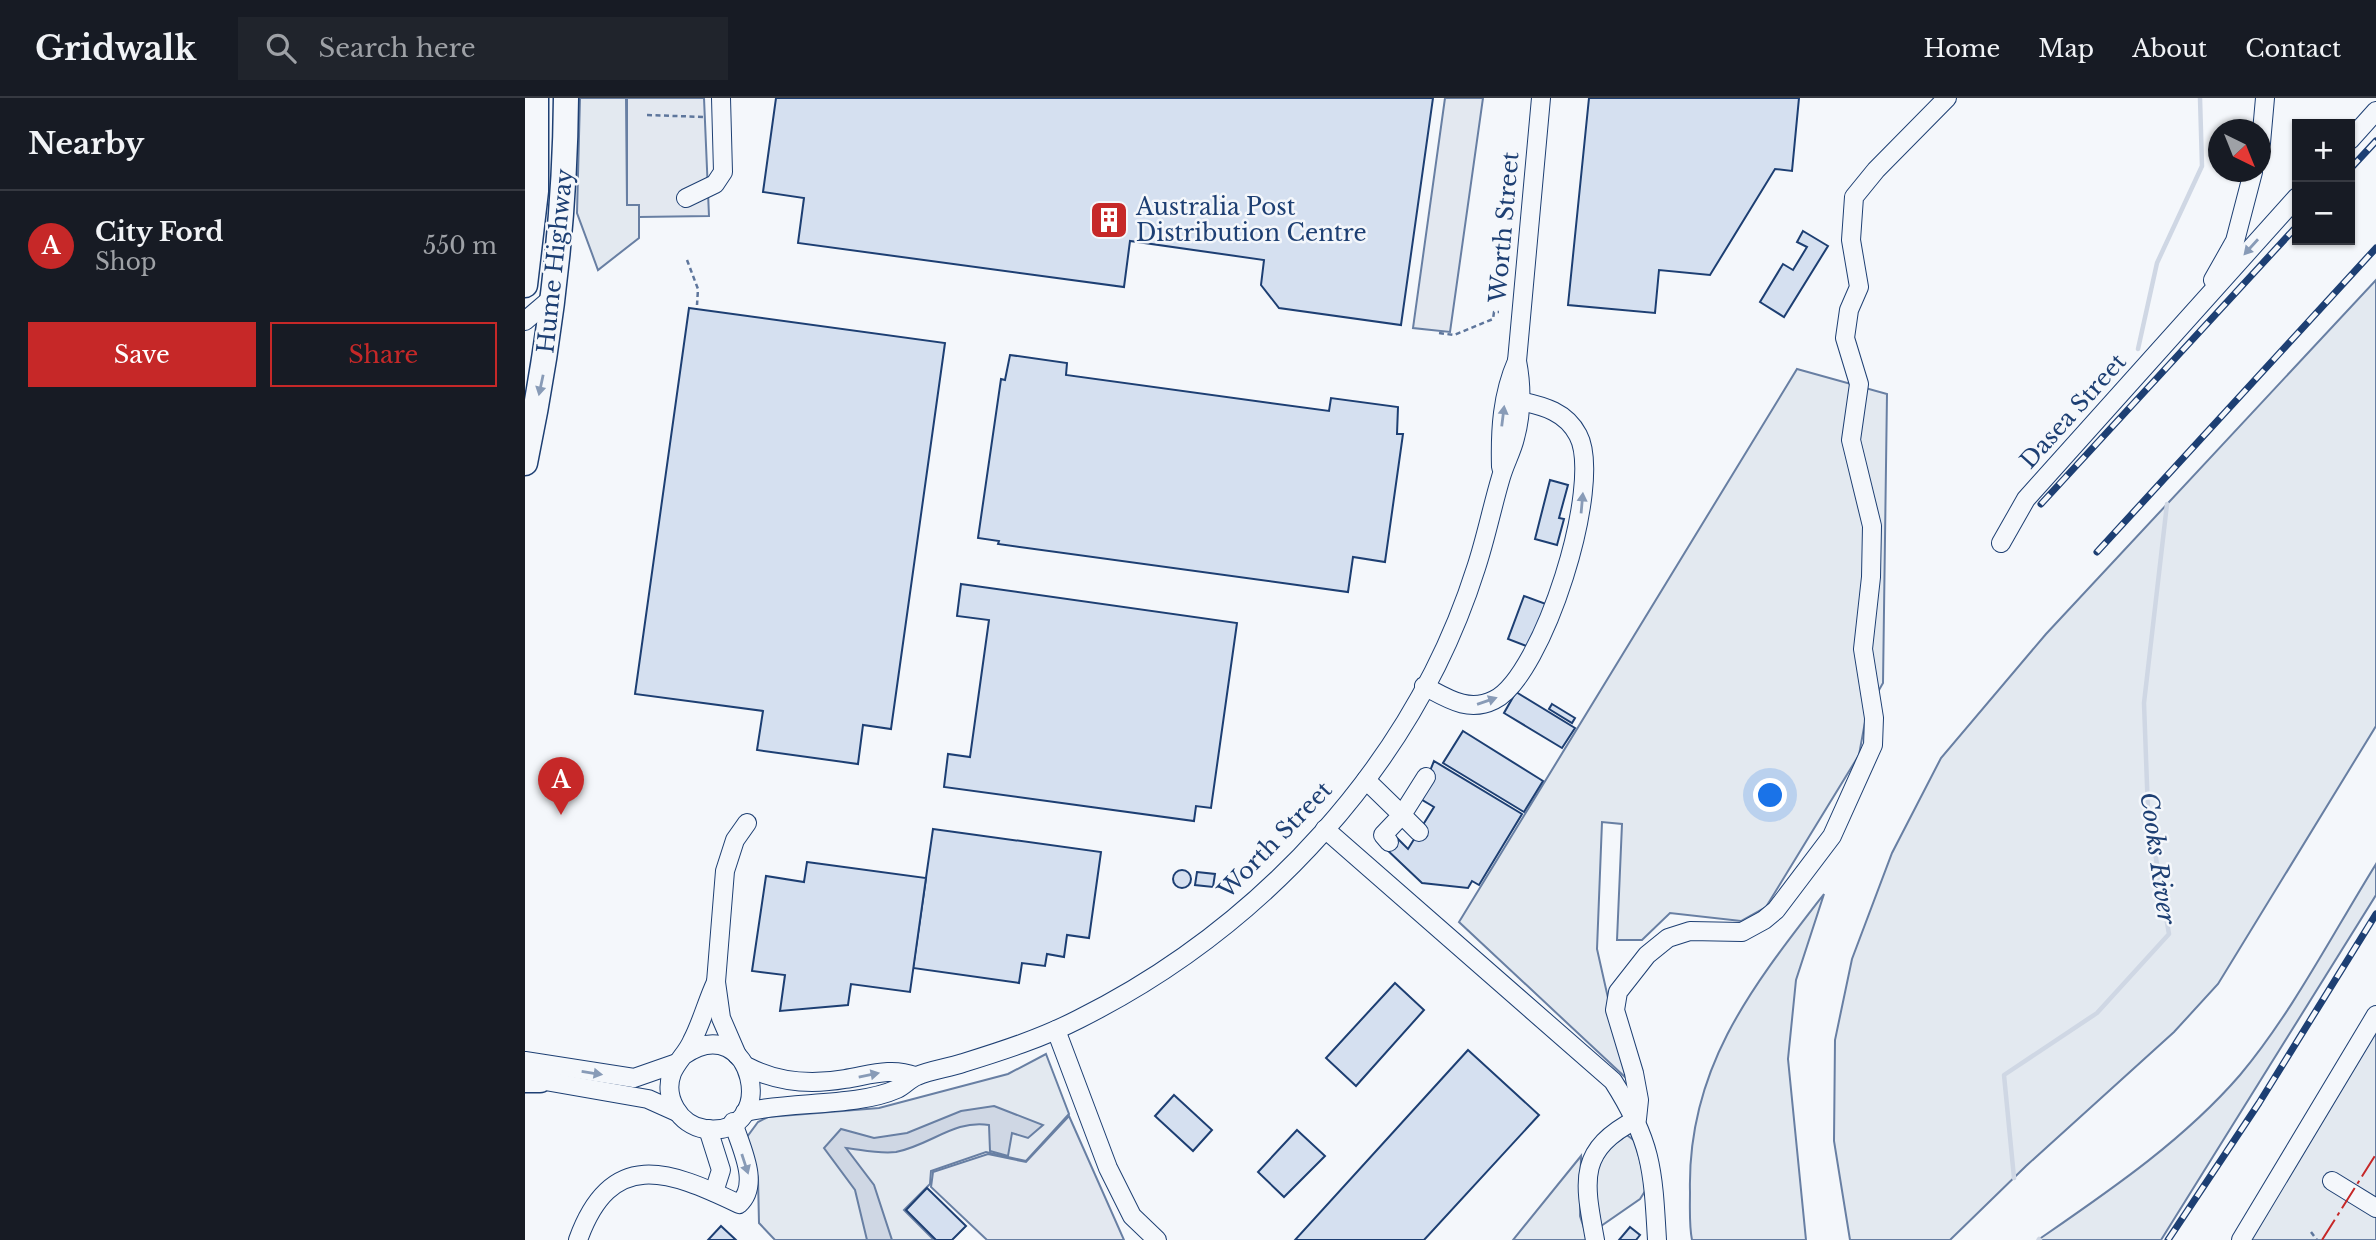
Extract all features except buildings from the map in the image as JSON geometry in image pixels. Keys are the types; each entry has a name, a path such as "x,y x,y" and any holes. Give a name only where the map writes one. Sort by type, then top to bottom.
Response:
{"highway":[{"name":"Hume Highway","path":"525,282 536,191 536,98"},
{"name":"Hume Highway","path":"525,463 546,361 565,162 566,98"}],"street":[{"path":"687,198 715,184 723,172 721,98"},
{"name":"Worth Street","path":"739,1117 897,1089 915,1076 997,1052 1056,1030 1158,975 1197,948 1270,888 1366,780 1424,686 1454,628 1472,580 1515,438 1522,388 1517,361 1541,98"},
{"path":"1637,1119 1639,1100 1634,1073 1615,1010 1618,992 1647,955 1668,938 1690,931 1731,934 1742,932 1776,910 1832,836 1873,744 1874,718 1863,649 1871,577 1872,526 1851,440 1859,384 1845,338 1849,310 1859,287 1851,240 1854,197 1875,170 1947,98"},
{"path":"2263,119 2265,98"},
{"path":"2355,134 2376,111"},
{"path":"2190,319 2235,242 2250,182"},
{"path":"2190,319 2292,203"},
{"path":"525,321 553,297"},
{"name":"Dasea Street","path":"2001,543 2026,499 2190,319"},
{"name":"Worth Street","path":"1502,474 1500,436 1506,386 1517,361"},
{"path":"1424,686 1462,705 1486,703 1504,694 1534,654 1579,528 1585,465 1578,435 1558,413 1520,401"},
{"path":"1389,842 1383,835 1402,815 1426,777"},
{"path":"1366,780 1419,832"},
{"path":"578,1240 595,1202 613,1185 631,1177 651,1174 689,1180 739,1204 748,1192 749,1175 739,1117 753,1087 721,1018 716,982 725,871 735,840 747,823"},
{"path":"1325,829 1576,1045 1613,1081 1637,1119 1653,1169 1657,1240"},
{"path":"677,1112 669,1087 716,982"},
{"path":"2241,1240 2376,1016"},
{"path":"1056,1030 1108,1168 1132,1216 1157,1240"},
{"path":"529,1075 634,1078 708,1046 724,1048 743,1061"},
{"name":"Worth Street","path":"743,1061 763,1075 796,1082 843,1080 897,1069 915,1076"},
{"path":"529,1075 648,1099 677,1112 689,1123 708,1129 739,1117"},
{"path":"1595,1240 1587,1194 1591,1156 1609,1133 1637,1119"},
{"path":"708,1129 721,1170 714,1192"},
{"path":"2332,1181 2376,1208"}],"path":[{"path":"647,115 722,117"},
{"path":"687,260 698,289 697,305"},
{"path":"1439,333 1454,335 1493,319 1495,312 1499,312"},
{"path":"2311,1232 2317,1240"}],"shaded area":[{"path":"580,98 626,98 627,204 639,205 639,238 598,270 577,213"},
{"path":"627,98 704,98 709,216 639,217 639,205 627,205"},
{"path":"1445,98 1483,98 1450,332 1413,328"},
{"path":"2376,280 2376,726 2218,984 2174,1032 2026,1166 1950,1240 1850,1240 1834,1141 1835,1040 1852,959 1892,853 1941,758 2046,634"},
{"path":"1797,369 1887,394 1883,683 1867,711 1859,755 1766,907 1741,921 1670,913 1642,940 1617,940 1622,824 1602,822 1597,949 1626,1078 1459,922"},
{"path":"2376,864 2376,895 2161,1240 2038,1240 2118,1184 2170,1143 2240,1075 2295,999"},
{"path":"1824,894 1796,980 1788,1059 1806,1240 1692,1240 1692,1147 1700,1106 1712,1068 1749,996"},
{"path":"2376,1017 2376,1240 2236,1240"},
{"path":"1046,1054 1069,1114 1026,1161 986,1152 931,1171 930,1184 904,1210 934,1240 775,1240 759,1223 758,1178 747,1137 758,1122 768,1117 879,1108 1008,1074"},
{"path":"994,1106 1043,1125 1028,1138 1012,1133 1008,1156 990,1151 989,1125 977,1124 953,1129 896,1152 846,1148 874,1185 892,1240 867,1240 855,1190 824,1148 841,1129 874,1138 907,1133 961,1111"},
{"path":"1069,1116 1124,1240 987,1240 931,1187 933,1172 988,1154 1026,1162"},
{"path":"1624,1133 1635,1141 1647,1188 1640,1199 1601,1226 1595,1175 1603,1157"},
{"path":"1581,1156 1580,1216 1588,1240 1513,1240"}],"waterway":[{"name":"Cooks River","path":"2138,349 2157,263 2202,166 2200,98"},
{"name":"Cooks River","path":"2014,1178 2004,1075 2097,1013 2169,934 2148,812 2144,703 2167,504"}],"railway":[{"path":"2355,164 2376,141"},
{"path":"2041,504 2292,231"},
{"path":"2097,552 2376,248"},
{"path":"2168,1240 2259,1103 2376,914"}],"power":[{"path":"2322,1240 2376,1154"}],"place":[{"name":"Australia Post Distribution Centre","path":"1109,220"},
{"name":"City Ford","path":"561,815"}]}
